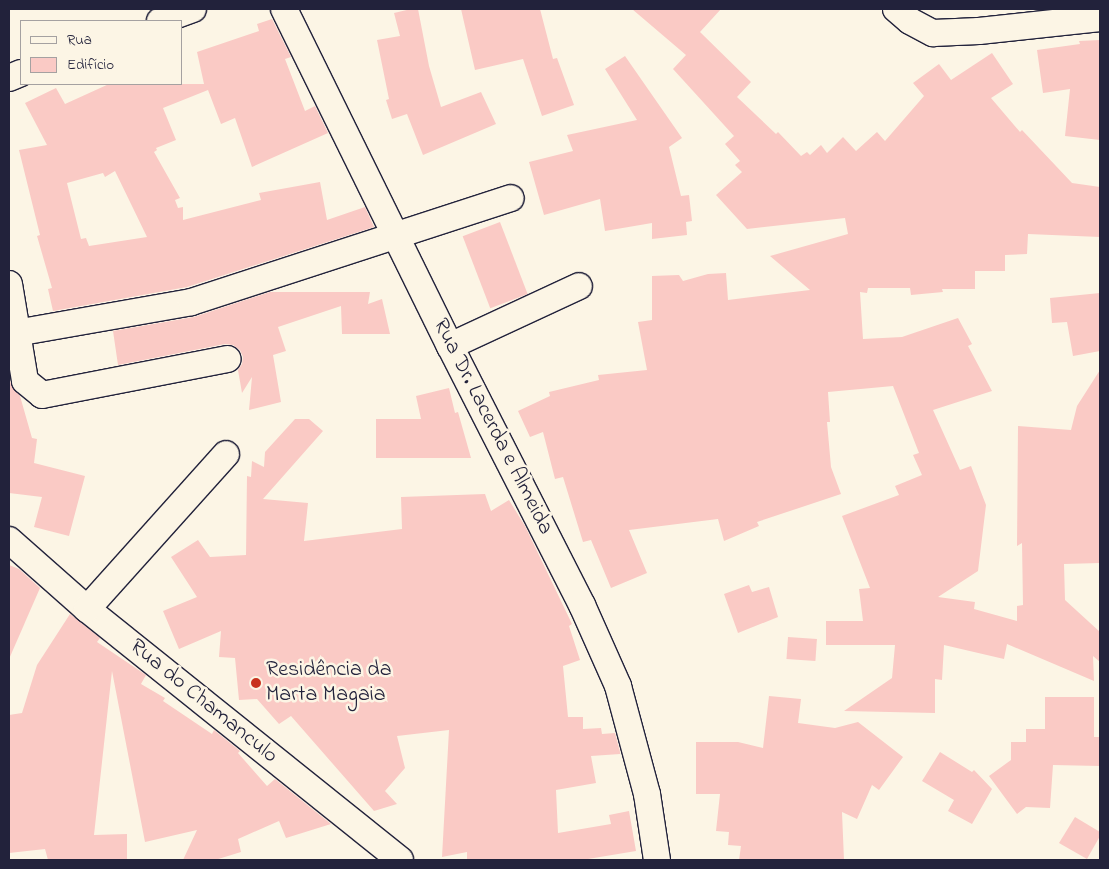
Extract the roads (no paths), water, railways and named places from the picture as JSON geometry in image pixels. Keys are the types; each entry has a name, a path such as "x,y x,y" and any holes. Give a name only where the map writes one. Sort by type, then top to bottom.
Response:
{"street":[{"path":"163,20 193,9"},
{"name":"Rua Dr. Lacerda e Almeida","path":"284,9 450,346 582,605 618,686 647,794 657,860"},
{"path":"896,9 910,21 933,33 979,31 1100,18"},
{"path":"16,333 191,302 511,198"},
{"path":"9,284 25,381 42,395 228,359"},
{"path":"450,346 579,286"},
{"path":"87,609 226,454"},
{"name":"Rua do Chamanculo","path":"9,540 87,609 400,860"}],"place":[{"name":"Residência da Marta Magaia","path":"256,683"}]}
